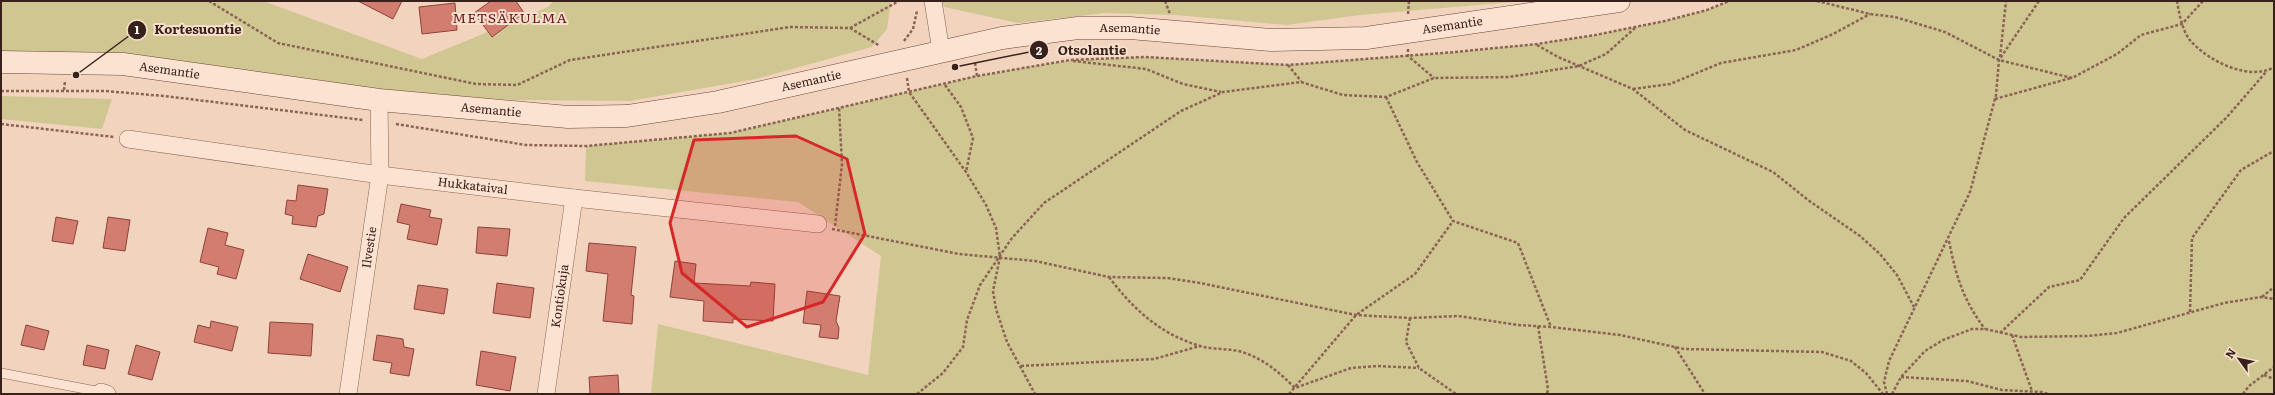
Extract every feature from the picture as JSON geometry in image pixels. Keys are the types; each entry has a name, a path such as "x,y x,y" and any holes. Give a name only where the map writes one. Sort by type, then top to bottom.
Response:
{"main road":[{"name":"Asemantie","path":"1,62 123,64 378,100 568,117 627,116 718,102 1002,38 1078,28 1130,28 1271,40 1366,38 1620,1"}],"street":[{"path":"932,1 941,51"},
{"name":"Ilvestie","path":"348,394 380,175 378,100"},
{"name":"Hukkataival","path":"128,138 380,175 574,198 818,224"},
{"name":"Kontiokuja","path":"546,394 574,198"}],"lane":[{"path":"1,373 104,393"}],"path":[{"path":"209,1 278,43 476,84 517,85 570,60 660,45 790,27 850,28 885,49 892,63"},
{"path":"850,28 898,1"},
{"path":"1408,17 1409,1"},
{"path":"1817,1 1870,14 1895,17 1945,32 2000,60 2072,78"},
{"path":"1887,394 1884,382 1889,362 1914,307 1949,240 1970,192 1995,99 2006,1"},
{"path":"2000,60 2039,1"},
{"path":"2177,1 2182,24 2189,38 2206,57 2235,69 2266,72"},
{"path":"1995,99 2072,78 2117,54 2141,35 2182,24 2203,1"},
{"path":"1633,89 1670,84 1721,63 1796,50 1833,34 1870,14"},
{"path":"917,394 943,373 963,347 967,320 980,286 1012,238 1044,203 1181,111 1223,92 1301,82 1343,95 1386,97 1434,78 1509,77 1579,66 1606,54 1636,26"},
{"path":"1537,44 1558,58 1633,89 1685,130 1773,172 1808,200 1860,236 1880,254 1897,275 1914,307"},
{"path":"1408,56 1434,78"},
{"path":"1070,60 1079,63 1146,69 1183,84 1223,92"},
{"path":"975,63 977,76"},
{"path":"1288,66 1301,82"},
{"path":"2000,333 2049,288 2080,280 2124,218 2227,117 2266,72 2274,67"},
{"path":"945,85 961,107 973,138 966,172"},
{"path":"909,92 966,172 986,205 993,222 1000,257 993,291 996,309 1007,342 1035,394"},
{"path":"1386,97 1417,162 1453,221 1518,243 1551,327"},
{"path":"835,230 842,164 839,107"},
{"path":"1,124 128,138"},
{"path":"2190,312 2192,238 2241,170 2274,151"},
{"path":"1290,394 1356,315 1415,274 1453,221"},
{"path":"818,224 835,230 959,254 1035,261 1109,277 1167,278 1298,302 1356,315 1410,318 1458,316 1518,325 1551,327 1620,335 1675,347 1822,352 1851,360 1866,373 1883,394"},
{"path":"1949,240 1962,289 1969,308 1985,329"},
{"path":"1109,277 1128,302 1139,312 1173,335 1200,346 1242,352 1274,367 1295,388"},
{"path":"2261,297 2274,287"},
{"path":"1892,394 1901,377 1925,351 1943,340 1972,329 1985,329 2021,337 2087,336 2117,333 2224,303 2261,297 2274,299"},
{"path":"1410,318 1406,342 1420,368 1449,393 1456,394"},
{"path":"1538,326 1548,389 1547,394"},
{"path":"2012,335 2032,391"},
{"path":"1021,366 1154,359 1200,346"},
{"path":"1675,347 1705,394"},
{"path":"1295,388 1351,368 1378,366 1420,368"},
{"path":"2243,394 2249,386 2274,366"},
{"path":"2263,375 2274,379"},
{"path":"1901,377 1967,381 2002,390 2032,391 2049,394"}],"highlighted area":[{"path":"796,136 847,159 865,234 823,302 747,327 682,273 670,223 694,140"}],"shaded area":[{"path":"1,1 263,1 422,59 548,7 553,1 891,1 887,29 872,47 756,79 630,101 516,100 404,93 1,52"},
{"path":"942,1 1527,1 1360,15 1287,25 1175,15 1105,13 1018,23 944,7"},
{"path":"1729,1 2274,1 2274,394 651,394 658,324 868,375 881,256 798,202 585,181 586,146 730,133 977,76 1070,60 1145,57 1288,65 1455,52 1537,44 1595,35 1665,21 1707,10"},
{"path":"1,96 112,99 102,129 1,119"}],"building":[{"path":"358,1 402,1 393,19"},
{"path":"491,1 516,1 524,13 492,37 474,13"},
{"path":"455,3 457,30 422,34 419,7"},
{"path":"298,185 328,189 324,214 318,216 316,227 292,224 293,216 285,214 287,200 296,201"},
{"path":"401,204 431,210 429,217 442,219 437,245 407,239 410,225 397,222"},
{"path":"56,217 78,221 73,244 52,241"},
{"path":"108,217 130,220 125,251 103,248"},
{"path":"478,227 510,229 507,256 476,253"},
{"path":"208,228 228,233 225,245 244,250 236,279 217,274 219,267 200,262"},
{"path":"589,243 636,247 631,295 634,296 632,324 603,321 608,274 586,271"},
{"path":"308,254 348,267 340,292 300,279"},
{"path":"675,261 696,264 694,283 750,286 751,282 775,284 773,321 733,319 733,323 703,321 704,301 670,297"},
{"path":"497,283 534,288 530,318 493,313"},
{"path":"418,285 448,289 444,314 414,309"},
{"path":"807,291 840,296 836,321 839,328 838,339 819,337 821,325 803,323"},
{"path":"211,321 238,327 232,351 194,342 198,325 210,328"},
{"path":"270,322 313,324 311,356 268,353"},
{"path":"26,325 49,331 44,350 21,345"},
{"path":"377,335 403,339 404,347 414,349 409,376 390,373 392,363 373,360"},
{"path":"87,345 109,350 105,369 83,365"},
{"path":"136,345 160,352 152,380 128,374"},
{"path":"481,351 516,357 510,391 476,385"},
{"path":"618,375 619,394 590,394 589,377"}],"place":[{"name":"Otsolantie","path":"955,67"},
{"name":"Kortesuontie","path":"76,75"}],"district":[{"name":"METSÄKULMA","path":"510,18"}]}
